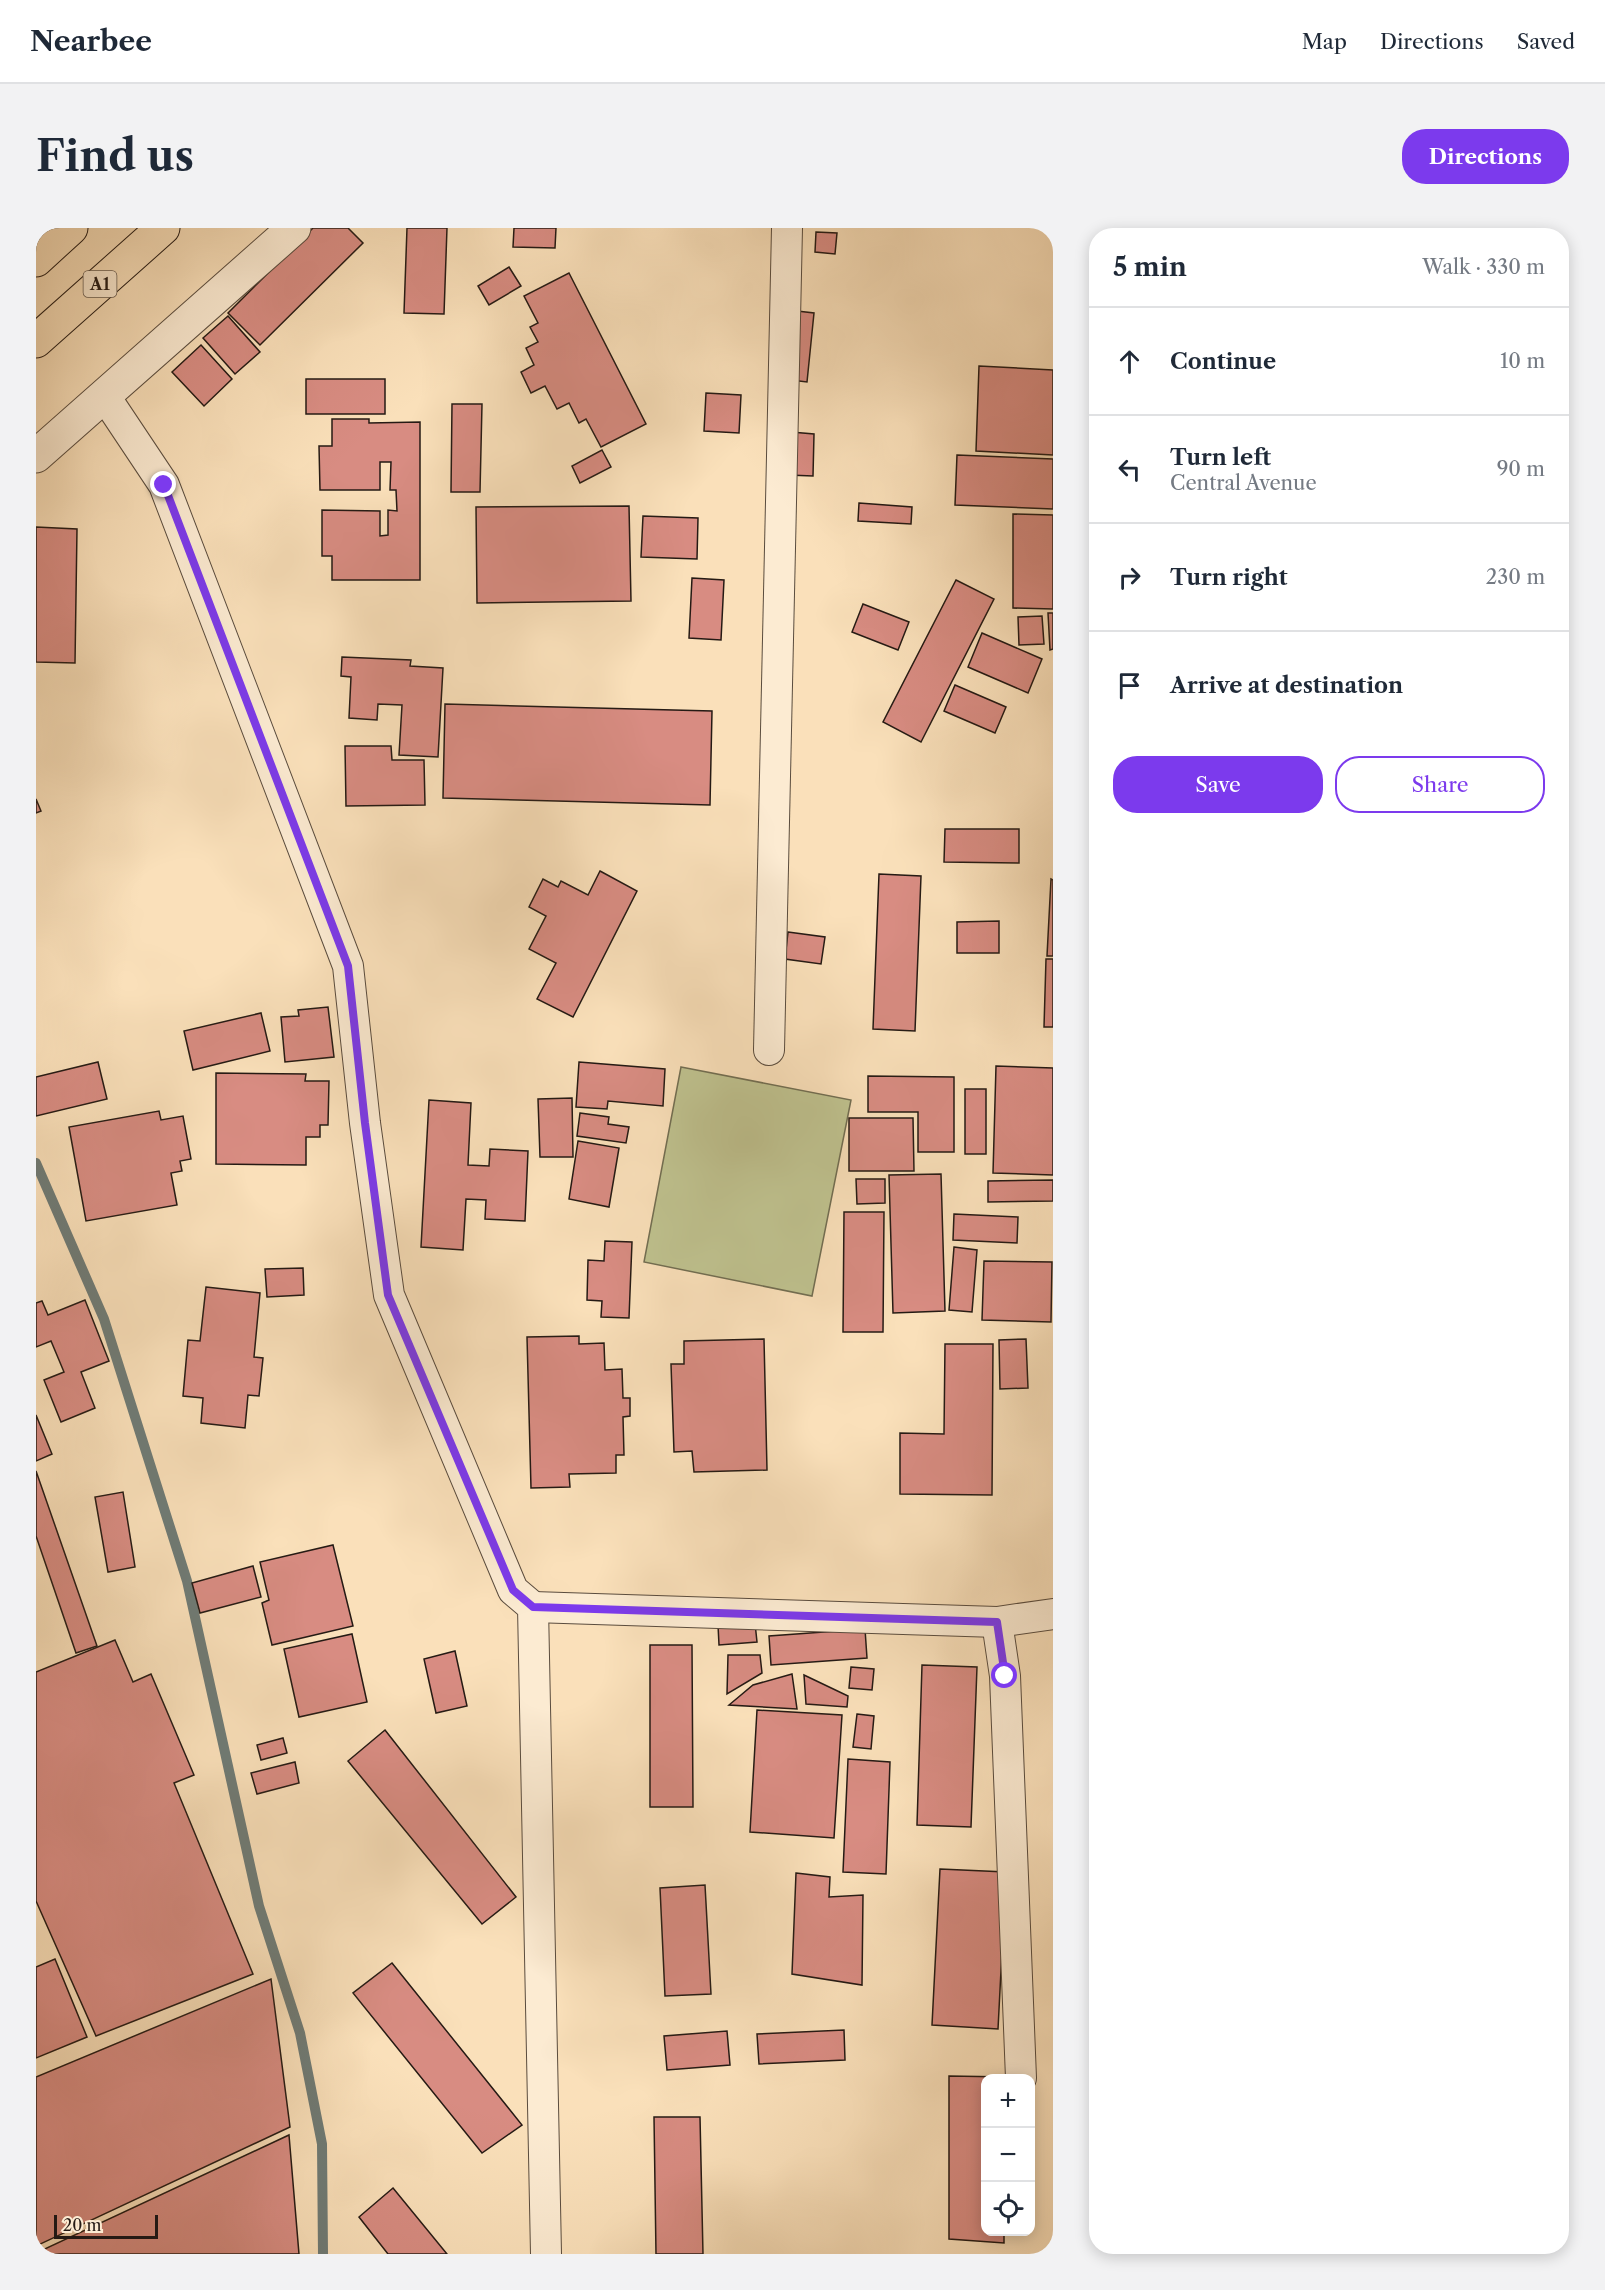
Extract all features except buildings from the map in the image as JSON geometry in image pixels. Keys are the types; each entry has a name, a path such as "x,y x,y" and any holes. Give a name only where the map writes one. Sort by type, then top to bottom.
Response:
{"main road":[{"path":"36,260 71,228"},
{"name":"A1","path":"36,341 163,228"}],"street":[{"path":"36,456 294,228"},
{"path":"769,1050 787,228"},
{"path":"104,395 164,485 348,966 365,1123 388,1295 513,1590 533,1607 997,1622 1053,1614"},
{"path":"533,1607 546,2254"},
{"path":"997,1622 1005,1676 1022,2074"}],"green space":[{"path":"681,1067 851,1100 812,1296 644,1262"}],"waterway":[{"path":"36,1163 104,1319 187,1581 259,1906 300,2033 322,2144 323,2254"}],"route":[{"path":"164,485 348,966 365,1123 388,1295 513,1590 533,1607 997,1622 1005,1676"}]}
